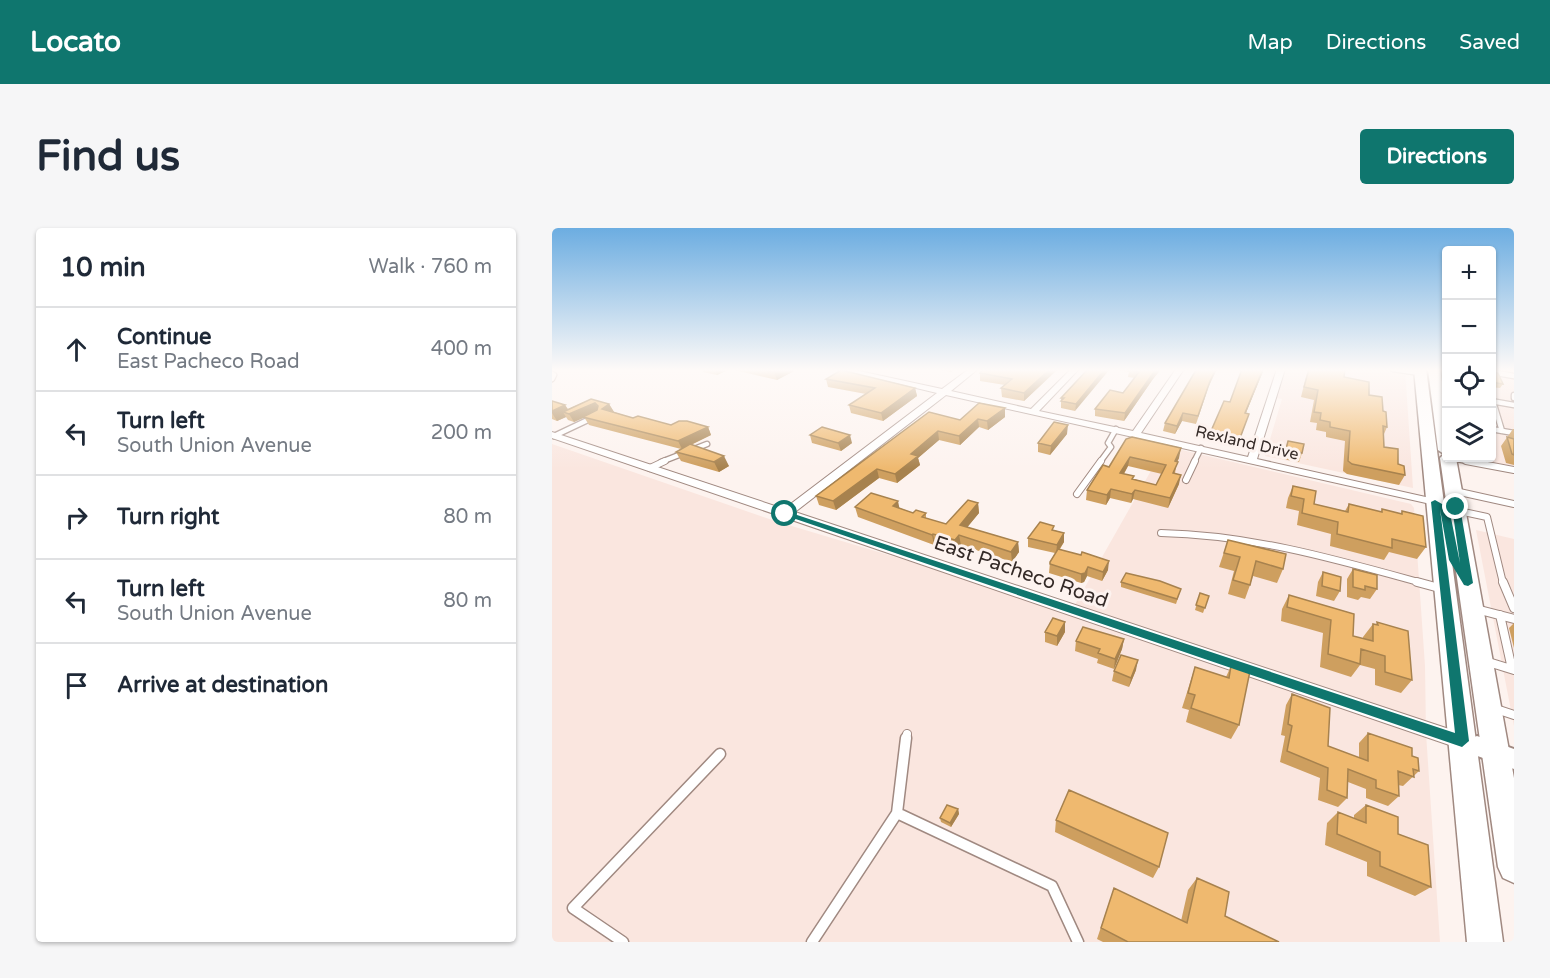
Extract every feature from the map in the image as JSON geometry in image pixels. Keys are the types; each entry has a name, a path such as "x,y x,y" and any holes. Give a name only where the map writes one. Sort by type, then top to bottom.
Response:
{"main road":[{"path":"1435,402 1442,447"},
{"path":"1444,462 1457,586 1487,750 1514,867"},
{"path":"1457,586 1472,608 1487,707 1485,942"}],"street":[{"path":"785,514 931,402"},
{"name":"Rexland Drive","path":"993,402 1116,429 1133,436 1202,448 1448,501"},
{"path":"1034,411 1043,402"},
{"path":"1133,436 1157,402"},
{"path":"1252,459 1270,402"},
{"name":"East Pacheco Road","path":"553,436 1487,750"}],"lane":[{"path":"1494,408 1502,431"},
{"path":"553,436 598,415"},
{"path":"1112,447 1108,442 1116,429"},
{"path":"1496,430 1514,433"},
{"path":"650,468 707,444"},
{"path":"1077,494 1112,447 1121,446"},
{"path":"1186,480 1202,448"},
{"path":"1481,462 1514,470"},
{"path":"1448,501 1514,504"},
{"path":"1448,501 1487,517 1503,583 1514,608"},
{"path":"1161,533 1200,532 1255,539 1457,586"},
{"path":"1472,608 1514,619"},
{"path":"1480,660 1513,669 1500,615"},
{"path":"1487,707 1514,715"},
{"path":"812,942 897,813 907,734"},
{"path":"623,942 573,908 720,754"},
{"path":"897,813 1052,886 1078,942"}],"shaded area":[{"path":"1281,402 1407,402 1413,488 1265,456"},
{"path":"1496,402 1514,402 1514,466 1492,462 1496,462"},
{"path":"552,444 775,521 1072,610 1165,446 1411,504 1414,508 1425,666 1426,733 1440,942 552,942"},
{"path":"1476,530 1514,539 1514,726"}],"building":[{"path":"552,402 565,405 552,411"},
{"path":"584,402 603,402 609,404 602,409 633,418 638,416 671,425 679,421 687,421 708,427 678,441 583,417 597,410 598,406 595,403 569,414 563,412"},
{"path":"853,402 896,402 881,413 849,405"},
{"path":"1100,402 1133,402 1125,413 1095,409"},
{"path":"1177,402 1203,402 1198,416 1183,413 1177,426 1165,423"},
{"path":"1223,402 1249,402 1245,413 1249,414 1240,438 1211,431"},
{"path":"1316,402 1382,402 1387,427 1383,426 1384,447 1398,449 1398,464 1404,466 1405,475 1352,464 1348,461 1350,431 1330,427 1330,422 1320,420 1321,413 1314,412"},
{"path":"979,403 1005,408 987,421 978,419 959,436 938,431 911,454 918,456 895,474 877,469 833,501 816,496 929,412 960,420"},
{"path":"1054,422 1068,425 1051,446 1038,443"},
{"path":"822,427 850,435 838,443 810,435"},
{"path":"1132,437 1181,448 1173,473 1181,475 1170,498 1135,490 1132,494 1111,489 1107,495 1087,490 1103,465 1109,467 1126,439","holes":["1130,457 1166,465 1156,485 1132,479 1134,476 1120,473"]},
{"path":"1507,437 1514,439 1514,455 1512,454"},
{"path":"1288,441 1304,444 1302,453 1286,449"},
{"path":"690,444 724,456 714,462 676,452"},
{"path":"1293,486 1316,491 1314,504 1348,512 1349,504 1382,512 1382,509 1423,516 1426,547 1392,539 1392,548 1337,534 1338,522 1302,513 1304,499 1291,496"},
{"path":"871,493 898,501 893,506 913,513 916,510 926,513 922,517 946,524 968,500 978,503 960,525 1018,542 1011,552 959,535 955,540 932,535 855,507"},
{"path":"1040,522 1054,526 1052,530 1064,533 1057,545 1028,538"},
{"path":"1228,540 1286,554 1283,569 1256,561 1250,585 1233,580 1240,557 1224,553"},
{"path":"1058,549 1081,555 1082,552 1109,561 1103,572 1088,567 1085,573 1081,574 1050,564"},
{"path":"1353,569 1377,575 1377,589 1365,586 1365,590 1353,587"},
{"path":"1323,572 1341,577 1340,591 1322,586"},
{"path":"1126,573 1160,581 1181,589 1177,599 1121,582"},
{"path":"1200,593 1209,596 1205,608 1196,605"},
{"path":"1289,595 1354,614 1353,636 1373,641 1373,624 1378,625 1377,622 1408,631 1412,680 1385,672 1385,656 1361,649 1360,664 1328,654 1331,620 1287,607"},
{"path":"1053,618 1065,622 1057,636 1045,632"},
{"path":"1083,627 1124,639 1115,659 1098,653 1100,649 1076,641"},
{"path":"1121,655 1138,660 1131,678 1114,671"},
{"path":"1231,666 1250,671 1239,725 1191,708 1195,695 1188,693 1195,667 1229,678"},
{"path":"1292,694 1330,708 1328,746 1368,761 1368,733 1412,748 1412,756 1418,758 1419,771 1413,769 1414,777 1398,771 1399,796 1376,788 1376,780 1348,769 1347,798 1327,790 1328,768 1287,751 1292,726 1288,724"},
{"path":"1069,790 1168,833 1159,867 1056,820"},
{"path":"947,805 958,809 950,823 940,818"},
{"path":"1366,805 1398,817 1398,834 1428,845 1431,887 1380,866 1380,852 1337,834 1338,812 1366,823"},
{"path":"1197,878 1229,892 1225,916 1279,942 1128,942 1101,928 1114,888 1187,923"}],"route":[{"path":"785,514 1462,741 1435,502 1445,508 1454,560 1468,583 1456,507"}]}
